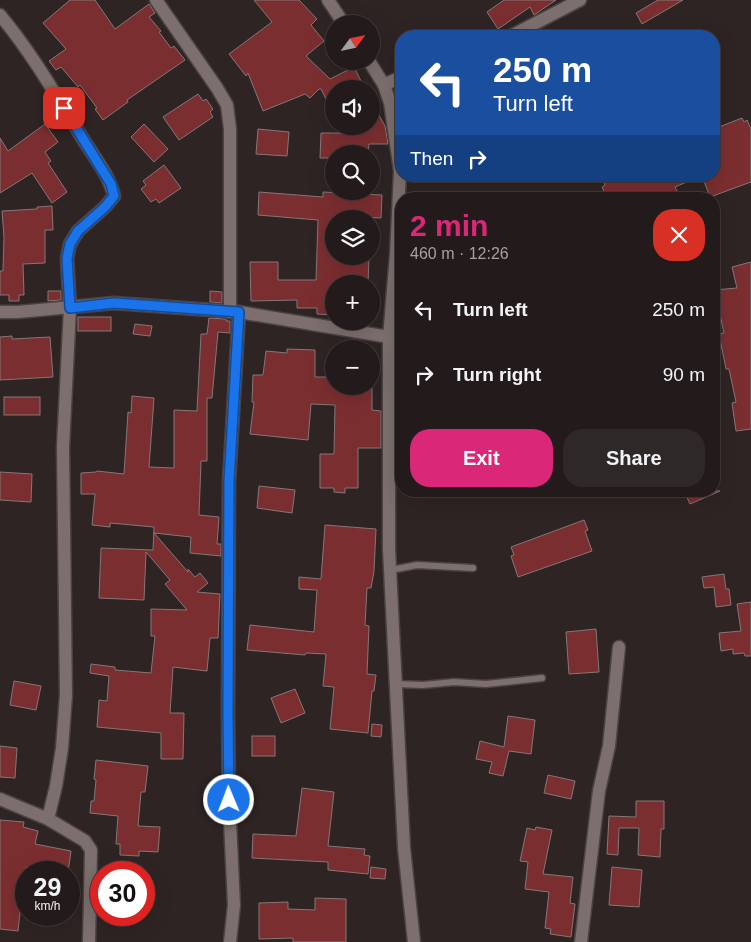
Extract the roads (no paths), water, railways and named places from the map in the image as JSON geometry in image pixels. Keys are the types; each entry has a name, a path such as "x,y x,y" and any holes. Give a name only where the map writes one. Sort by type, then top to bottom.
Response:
{"street":[{"path":"156,0 217,88 226,105 230,129 235,312 229,481 229,800 234,905 230,942"},
{"path":"328,0 338,15"},
{"path":"522,30 580,0"},
{"path":"0,15 14,32 111,184 114,196 105,207 78,231 70,244 67,258 70,308 63,448 66,695 56,786 48,820"},
{"path":"375,70 384,85 390,103 395,137"},
{"path":"384,85 395,80"},
{"path":"0,312 70,308 114,303 235,312 395,336 389,549 404,848 414,942"},
{"path":"581,942 599,791 608,746 619,647"},
{"path":"0,800 48,820 84,841 91,850 89,942"}],"lane":[{"path":"391,570 417,565 473,568"},
{"path":"396,684 423,685 454,682 486,684 542,678"}]}
